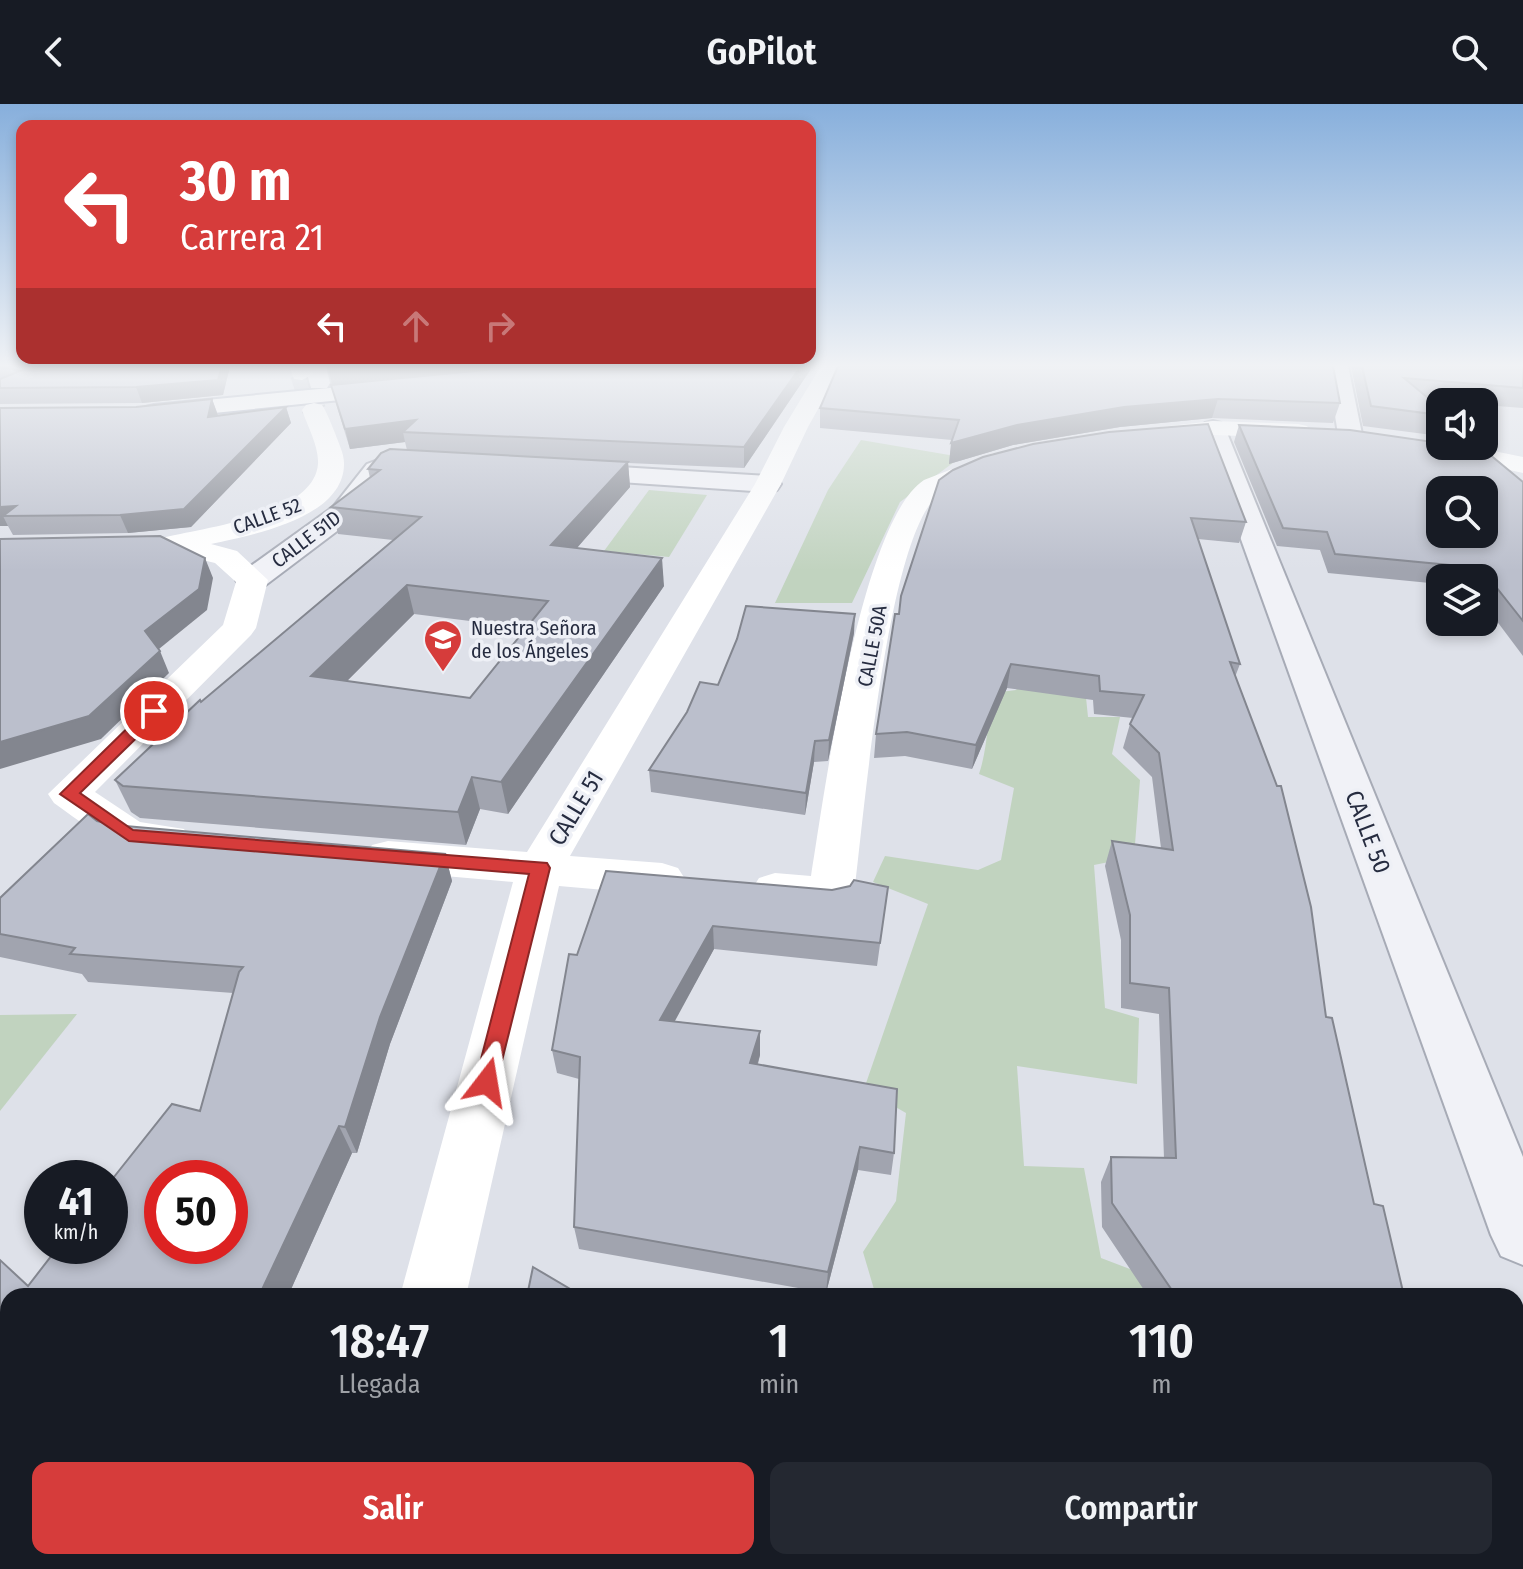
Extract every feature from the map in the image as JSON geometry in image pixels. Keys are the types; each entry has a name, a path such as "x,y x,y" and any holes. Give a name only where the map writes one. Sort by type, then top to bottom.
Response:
{"main road":[{"name":"CALLE 52","path":"239,568 158,544 247,527 301,507 325,487 331,464 324,434"},
{"name":"CALLE 51","path":"435,1288 540,868 768,484 792,434"},
{"path":"1128,437 1153,434"},
{"path":"1353,434 1378,438"},
{"path":"1407,442 1521,465"},
{"name":"CALLE 50A","path":"540,868 831,894 876,615 908,514 926,492 964,471 1010,457"},
{"path":"239,568 247,527"},
{"name":"CALLE 51D","path":"208,842 129,835 69,794 239,628 239,568"},
{"path":"350,853 540,868"}],"street":[{"name":"CALLE 50","path":"1215,434 1523,1235"},
{"name":"CALLE 51D","path":"239,568 343,513 376,470 391,463 456,465"},
{"path":"550,471 768,484"}],"green space":[{"path":"861,440 961,457 900,502 852,603 775,603 828,490"},
{"path":"649,490 707,495 669,557 604,551"},
{"path":"1028,673 1084,678 1088,717 1120,717 1112,754 1140,780 1134,857 1094,865 1105,1008 1139,1018 1137,1084 1017,1066 1024,1166 1084,1168 1101,1258 1164,1282 1164,1288 874,1288 863,1252 896,1201 906,1113 864,1089 928,904 873,882 885,856 978,870 1001,860 1014,788 979,774 993,693 1016,690"},
{"path":"77,1014 0,1111 0,1015"}],"building":[{"path":"0,434 259,434 184,509 120,515 3,516 16,506 0,507"},
{"path":"457,434 753,434 744,447"},
{"path":"954,434 983,434 951,443"},
{"path":"1094,434 1212,434 1246,522 1191,518 1240,664 1230,662 1277,786 1281,786 1311,907 1326,1017 1332,1018 1374,1204 1383,1206 1402,1288 1170,1288 1112,1203 1111,1157 1176,1158 1169,988 1130,983 1130,915 1112,841 1173,850 1159,753 1130,724 1144,695 1100,691 1099,676 1011,664 976,745 907,732 876,734 895,614 899,614 901,596 939,480 983,457 1033,444"},
{"path":"1243,434 1380,434 1426,441 1426,460 1496,460 1523,482 1523,621 1498,589 1498,564 1439,564 1335,554 1327,532 1283,528"},
{"name":"Nuestra Señora de los Ángeles","path":"390,449 628,462 551,545 662,558 501,782 472,777 458,812 123,786 115,780 200,700 421,517 331,507 380,470 368,469 381,453","holes":["407,585 548,601 470,698 311,676"]},
{"path":"160,536 205,558 199,589 145,631 160,651 89,716 0,742 0,539"},
{"path":"746,606 855,614 829,740 815,741 806,793 649,770 687,712 700,682 718,685 737,639"},
{"path":"88,814 97,821 114,825 445,854 380,1017 345,1127 339,1126 263,1288 0,1288 0,1260 28,1286 45,1264 128,1264 127,1160 172,1104 200,1111 239,972 243,967 70,954 75,948 0,934 0,898"},
{"path":"606,871 832,890 850,886 854,880 888,887 880,943 713,926 660,1020 760,1031 750,1063 897,1089 894,1153 860,1147 828,1272 574,1227 580,1057 552,1050 569,954 577,955"},
{"path":"533,1267 568,1288 529,1288"}],"place":[{"name":"Nuestra Señora de los Ángeles","path":"443,673"}],"route":[{"path":"154,711 69,794 129,835 540,868 487,1082"}]}
